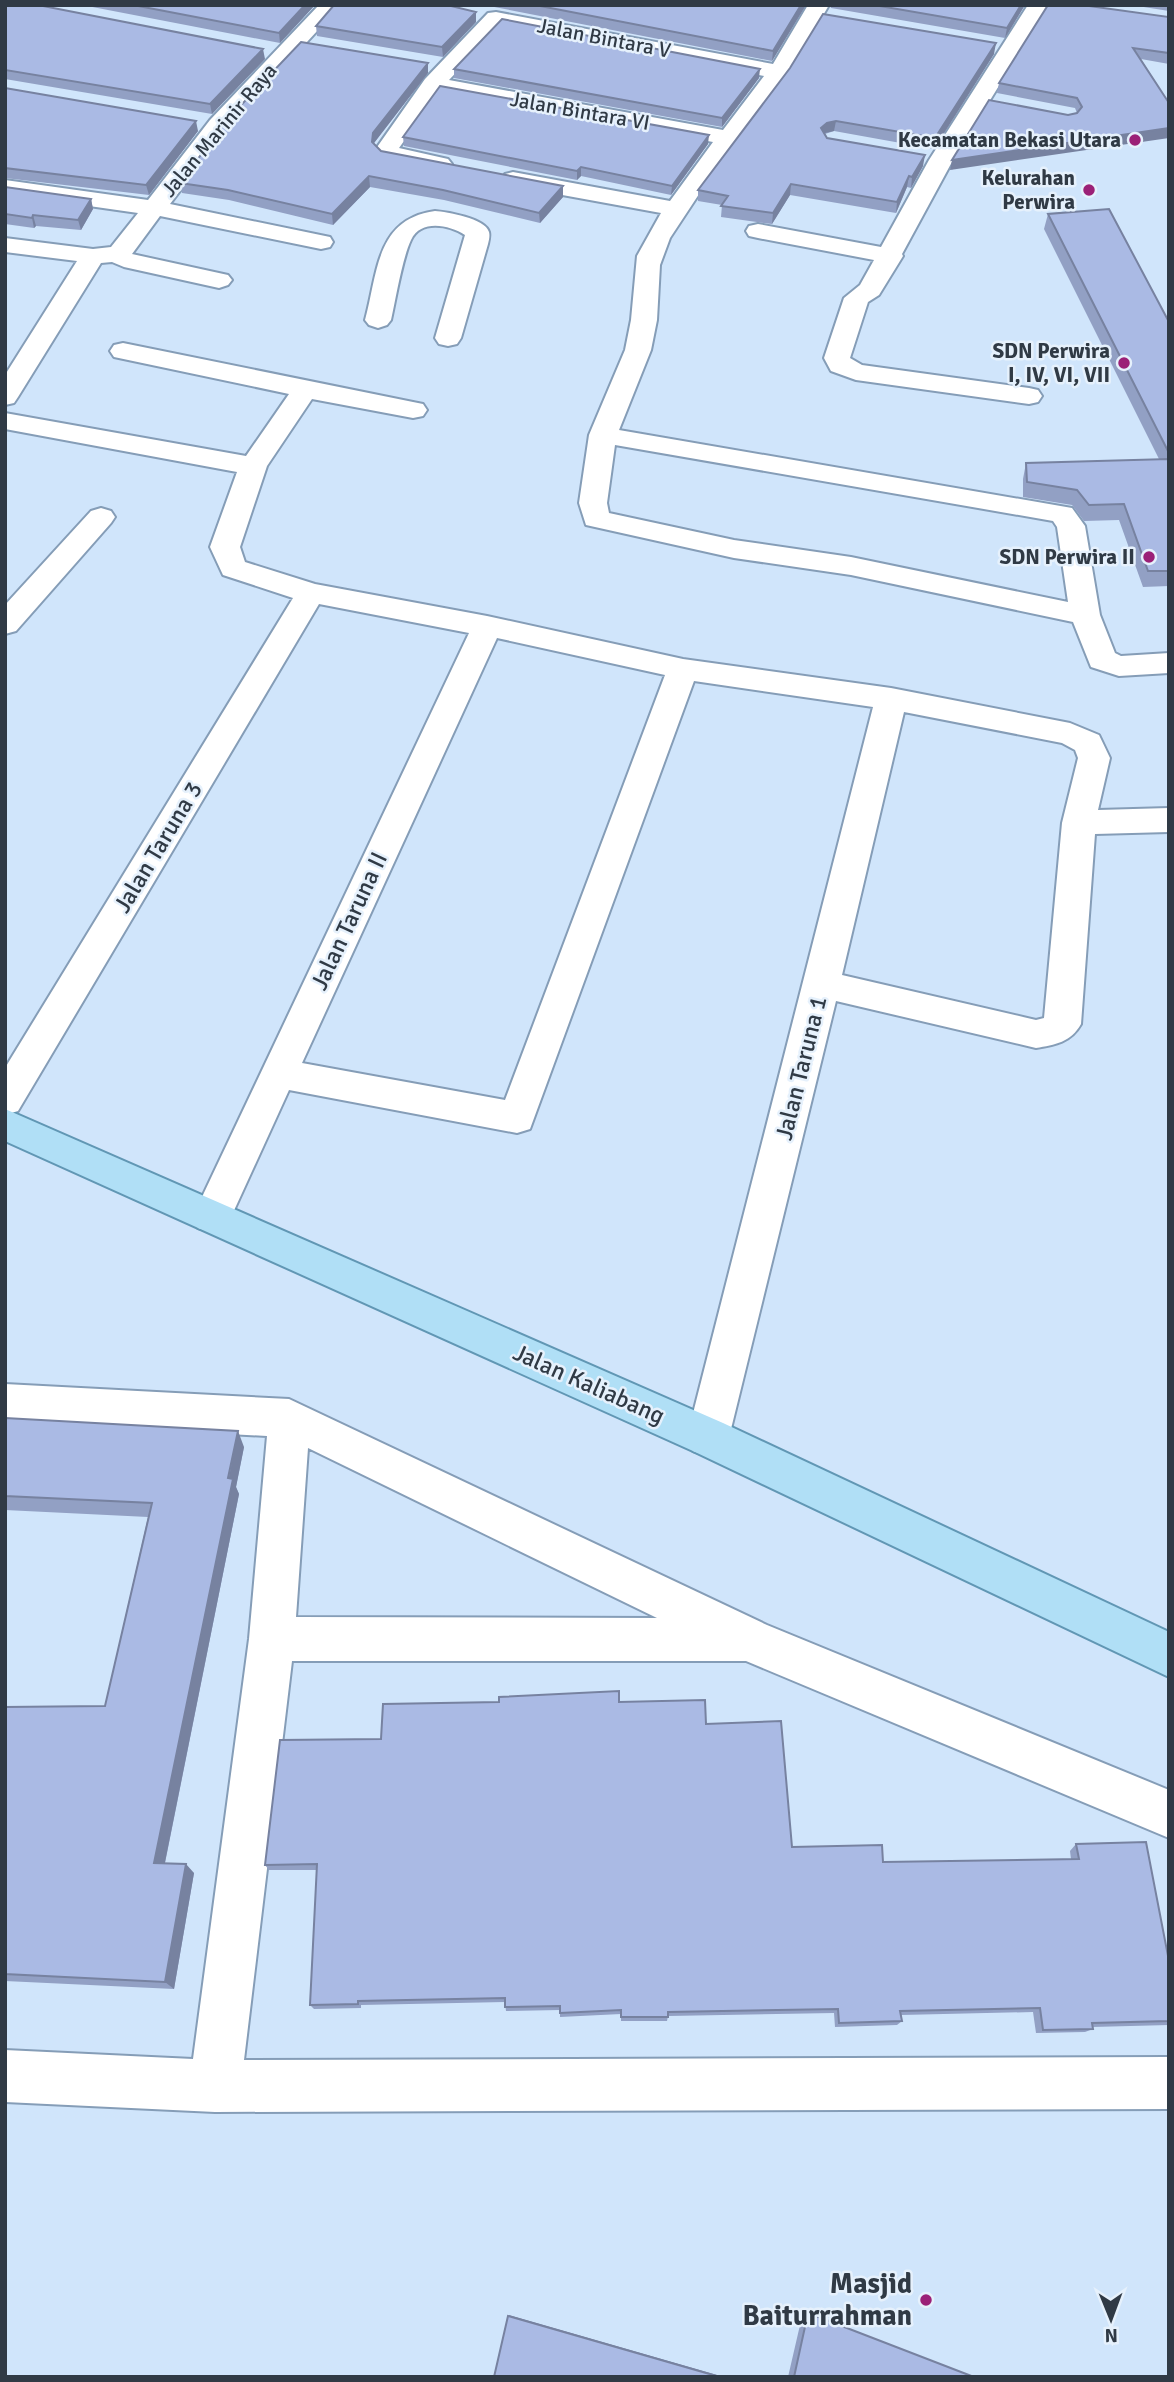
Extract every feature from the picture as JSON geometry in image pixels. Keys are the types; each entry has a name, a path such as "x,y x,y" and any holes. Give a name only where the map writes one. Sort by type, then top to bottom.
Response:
{"main road":[{"name":"Jalan Kaliabang","path":"5,1124 708,1437 1169,1655"}],"street":[{"name":"Jalan Marinir Raya","path":"5,187 155,208 218,125 331,5"},
{"path":"1029,396 856,372 839,365 837,358 857,298 870,290 891,256 941,160 1038,5"},
{"name":"Jalan Bintara V","path":"474,13 779,72"},
{"path":"824,13 727,138 676,209 654,246 647,264 644,320 636,360 603,435 593,503 596,519 734,549 851,566 1085,615"},
{"path":"466,169 392,154 387,150 433,84 496,18"},
{"path":"985,44 1011,48"},
{"path":"258,48 321,46"},
{"path":"424,63 449,67"},
{"name":"Jalan Bintara VI","path":"433,84 727,138"},
{"path":"978,99 1003,104"},
{"path":"192,120 218,125"},
{"path":"915,155 941,160"},
{"path":"490,174 676,209"},
{"path":"5,397 106,255 155,208 321,242"},
{"path":"378,320 399,239 405,229 416,220 461,211 467,224 477,232 476,244 448,338"},
{"path":"758,231 891,256"},
{"path":"5,245 106,255 219,280"},
{"path":"123,351 413,410"},
{"path":"306,390 253,466 225,547 233,568 311,593 487,626 683,668 891,699 1070,733 1088,743 1094,758 1079,823 1063,1024 1053,1031 1036,1034 822,984"},
{"path":"5,421 253,466"},
{"path":"603,435 1062,514 1071,526 1085,615 1101,660 1119,666 1169,663"},
{"path":"5,624 101,517"},
{"name":"Jalan Taruna 3","path":"5,1100 311,593"},
{"name":"Jalan Taruna II","path":"212,1216 487,626"},
{"path":"279,1073 517,1118 683,668"},
{"name":"Jalan Taruna 1","path":"708,1437 891,699"},
{"path":"1079,823 1169,820"},
{"path":"5,1403 289,1419 751,1641 1169,1814"},
{"path":"215,2086 272,1639 289,1419"},
{"path":"272,1639 751,1641"},
{"path":"5,2076 215,2086 1169,2083"}],"building":[{"path":"5,5 38,5 263,49 210,104 5,70"},
{"path":"133,5 305,5 279,33"},
{"path":"334,5 447,5 476,12 442,47 316,26"},
{"path":"535,5 801,5 773,51"},
{"path":"874,5 1021,5 1007,28"},
{"path":"1048,5 1082,5 1169,17 1169,53 1133,48 1169,103 1169,128 952,160 989,100 1068,115 1077,113 1082,107 1077,98 999,83"},
{"path":"823,14 996,43 935,138 836,121 821,128 827,138 925,155 912,177 909,176 897,202 791,184 773,213 721,206 728,196 698,190 790,68"},
{"path":"502,19 760,69 722,118 454,69"},
{"path":"301,42 428,63 373,133 372,142 381,151 563,186 539,213 369,176 332,214 228,190 180,183 226,121"},
{"path":"440,86 709,135 672,186 581,167 577,171 403,137"},
{"path":"5,88 196,121 146,185 5,168"},
{"path":"5,187 91,199 78,220 33,215 32,218 5,214"},
{"path":"1109,209 1169,322 1169,453 1048,214"},
{"name":"SDN Perwira II","path":"1169,459 1169,571 1148,571 1124,504 1089,505 1077,490 1027,482 1026,463"},
{"path":"5,1418 238,1431 228,1478 233,1479 154,1863 186,1864 165,1982 5,1974 5,1707 105,1706 152,1503 5,1496"},
{"path":"619,1691 619,1702 705,1700 706,1724 781,1721 792,1847 882,1845 883,1862 1079,1859 1076,1844 1146,1842 1169,1961 1169,2021 1092,2023 1093,2029 1043,2030 1040,2008 900,2011 902,2021 839,2023 838,2009 668,2012 668,2017 621,2017 621,2010 560,2013 560,2006 505,2007 505,1998 358,2001 358,2004 310,2005 317,1864 265,1865 280,1740 381,1739 383,1704 499,1702 499,1697"},
{"path":"808,2313 974,2377 794,2377"},
{"path":"508,2316 720,2377 494,2377"}],"place":[{"name":"Kecamatan Bekasi Utara","path":"1135,140"},
{"name":"Kelurahan Perwira","path":"1089,190"},
{"name":"SDN Perwira I, IV, VI, VII","path":"1124,363"},
{"name":"SDN Perwira II","path":"1149,557"},
{"name":"Masjid Baiturrahman","path":"926,2300"}]}
